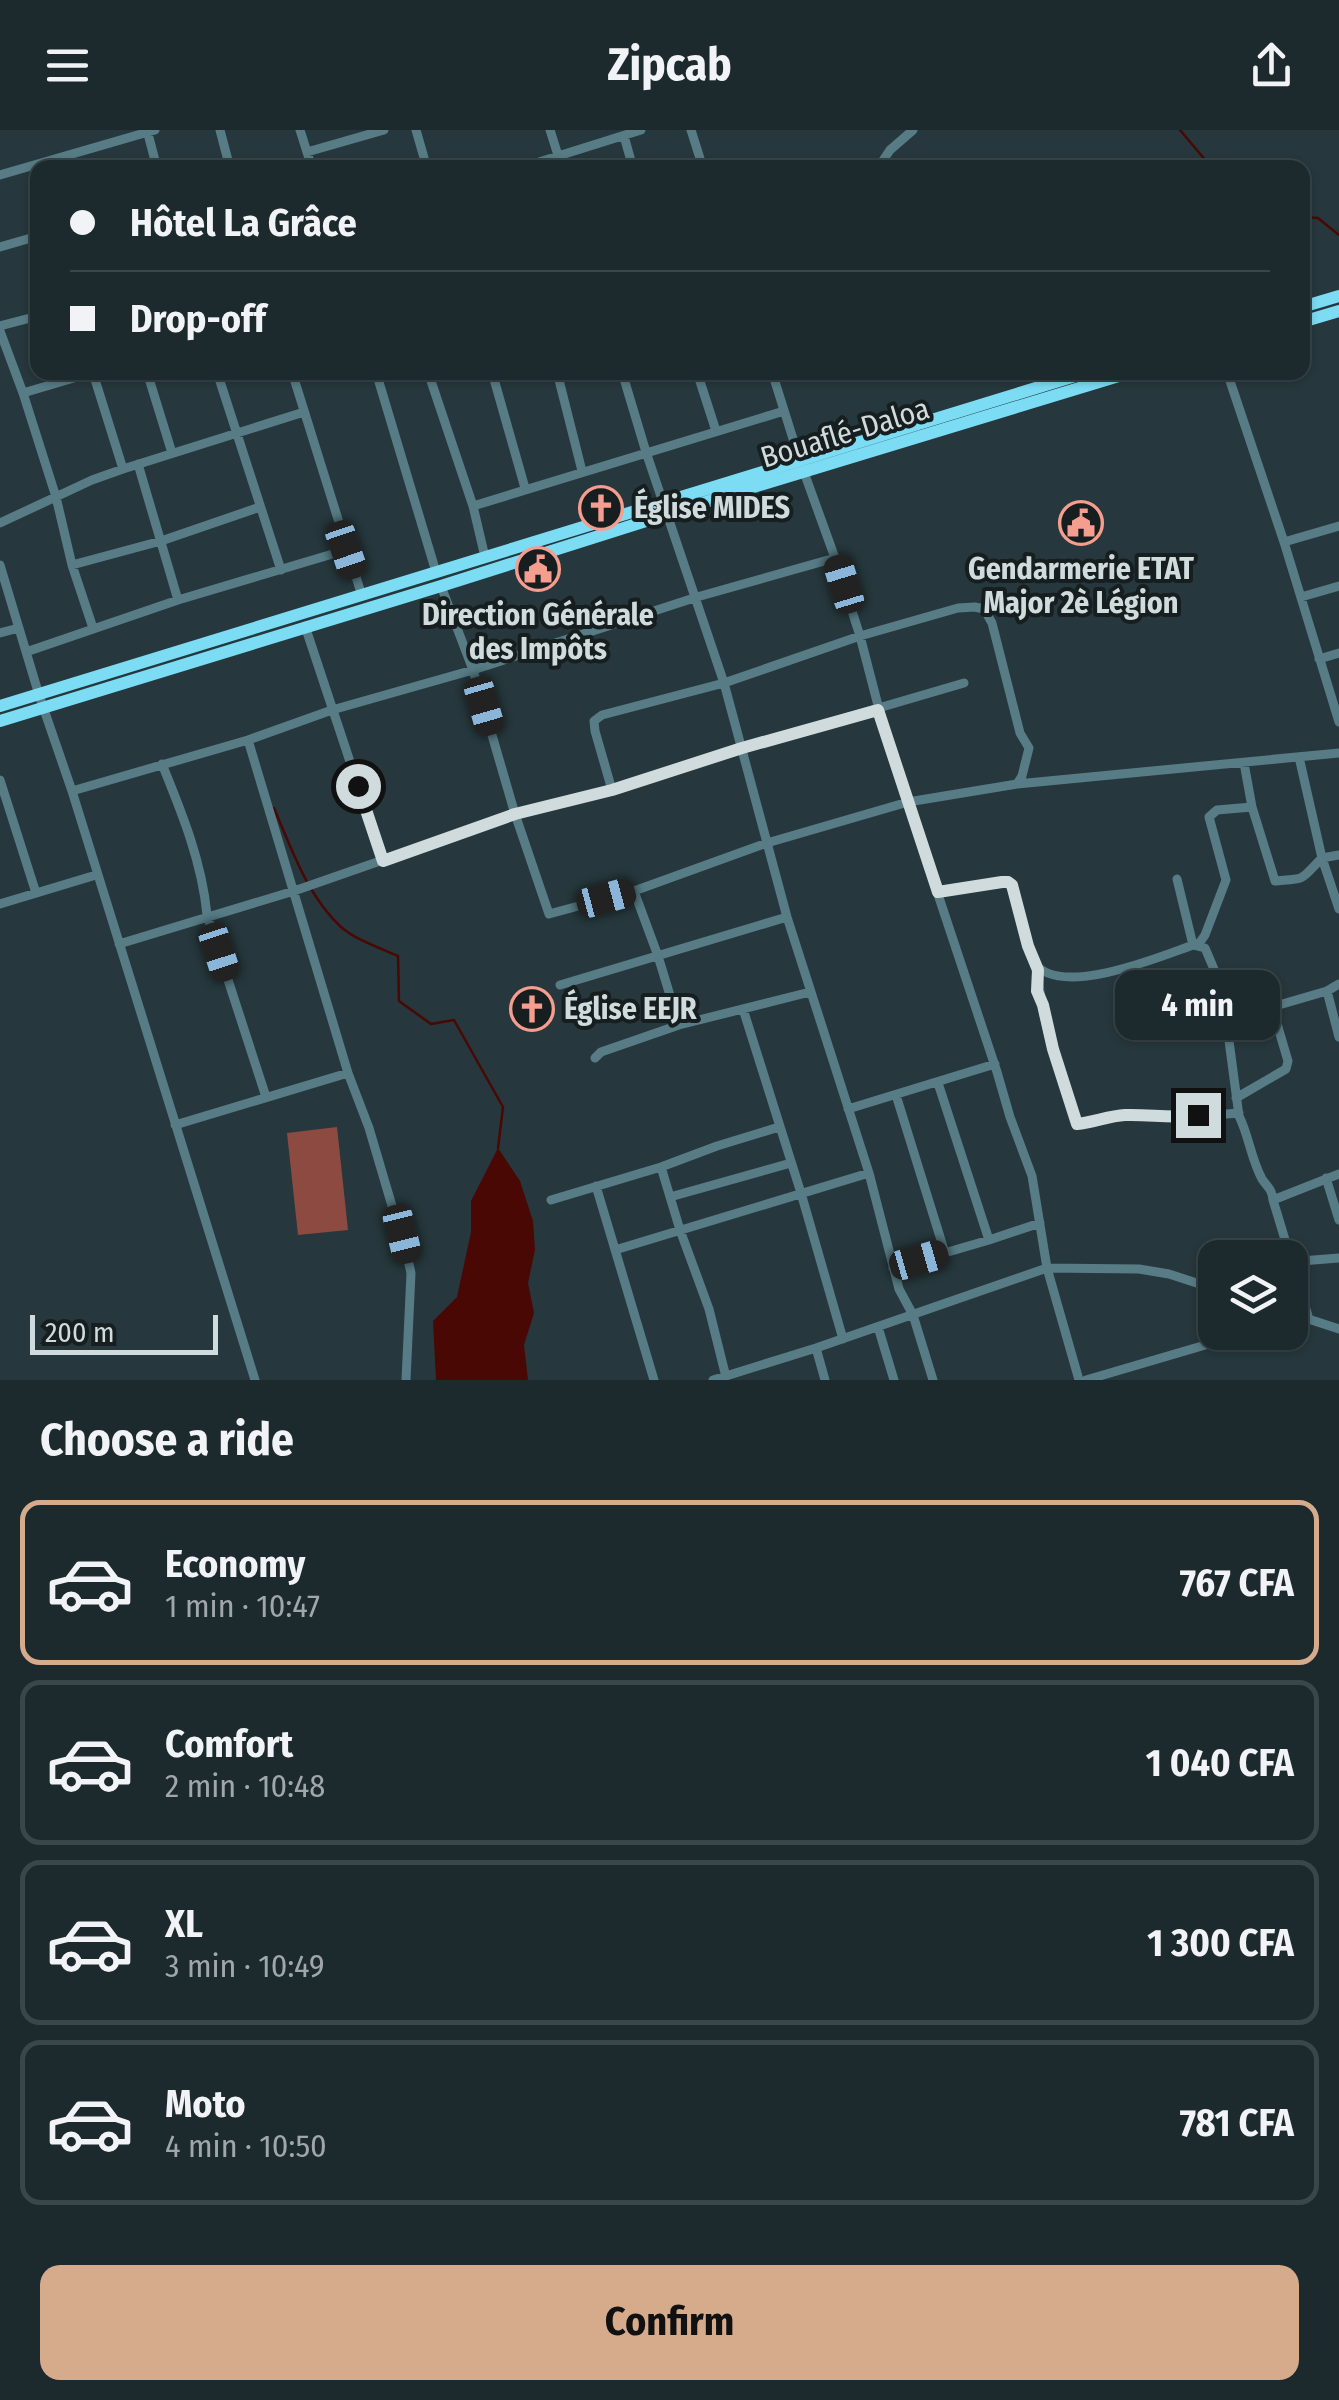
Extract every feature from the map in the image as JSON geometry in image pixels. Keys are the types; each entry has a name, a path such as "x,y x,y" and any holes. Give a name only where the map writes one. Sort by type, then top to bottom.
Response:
{"highway":[{"path":"1310,305 1339,296"},
{"path":"1310,320 1339,311"},
{"name":"Bouaflé-Daloa","path":"0,706 41,701 305,628 439,579 1061,380"},
{"name":"Bouaflé-Daloa","path":"801,466 1104,380"},
{"name":"Bouaflé-Daloa","path":"0,721 41,701 300,614 439,579 485,557 666,508"}],"street":[{"path":"220,130 228,160"},
{"path":"300,130 310,160"},
{"path":"308,152 384,130"},
{"path":"416,130 425,160"},
{"path":"550,130 560,160"},
{"path":"543,160 642,130"},
{"path":"691,130 700,160"},
{"path":"883,160 913,130"},
{"path":"59,160 150,131 155,160"},
{"path":"624,136 631,160"},
{"path":"0,176 30,168"},
{"path":"0,247 30,238"},
{"path":"30,319 0,328 56,497 72,565 93,628"},
{"path":"23,392 67,380"},
{"path":"95,380 122,469"},
{"path":"149,380 172,453"},
{"path":"219,380 281,570"},
{"path":"294,380 362,596"},
{"path":"378,380 549,914 634,891 767,843 908,802 1017,784 1339,752"},
{"path":"431,380 485,557"},
{"path":"494,380 525,488"},
{"path":"558,380 582,471"},
{"path":"624,380 724,683 787,916 869,1173 899,1290 913,1315 933,1380"},
{"path":"700,380 716,432"},
{"path":"774,380 801,466 836,558 878,710 1032,1176 1047,1268 1083,1380 1198,1347"},
{"path":"1230,380 1339,722"},
{"path":"472,506 784,411"},
{"path":"0,524 122,469 304,412"},
{"path":"138,464 178,600"},
{"path":"72,565 161,541 260,507"},
{"path":"1284,542 1339,526"},
{"path":"26,652 178,600 346,550"},
{"path":"72,791 248,740 332,710 473,670 696,597 836,558"},
{"path":"0,565 254,1380"},
{"path":"1301,597 1339,586"},
{"path":"612,790 595,730 594,722 602,715 724,683 860,636 958,608 975,607 984,609 992,623 1020,733 1028,748 1017,784"},
{"path":"300,614 383,861"},
{"path":"0,633 19,628"},
{"path":"1319,660 1339,653"},
{"path":"119,944 383,861 515,814 612,790 964,684"},
{"path":"248,740 348,1072 402,1234 411,1273 406,1380"},
{"path":"1299,757 1322,858 1339,909"},
{"path":"1244,763 1252,807 1275,882 1299,880 1322,858 1339,855"},
{"path":"162,764 198,862 207,915 266,1097"},
{"path":"0,780 36,892"},
{"path":"1038,970 1058,977 1076,977 1121,969 1196,945 1205,935 1226,880 1209,817 1217,810 1252,807"},
{"path":"0,904 96,875"},
{"path":"1177,879 1196,945 1208,952 1222,988 1239,1114 1254,1160 1272,1191 1285,1240"},
{"path":"938,892 1010,883 1038,970 1037,991 1077,1124 1132,1115 1178,1118 1239,1114"},
{"path":"634,891 680,1025"},
{"path":"560,984 787,916"},
{"path":"1222,988 1263,979 1288,1061 1286,1069 1236,1098"},
{"path":"1272,1007 1339,984"},
{"path":"1327,991 1339,1037"},
{"path":"595,1058 600,1052 680,1025 810,992"},
{"path":"743,1009 802,1193 843,1339"},
{"path":"848,1109 995,1064"},
{"path":"175,1126 348,1072"},
{"path":"938,1083 989,1240"},
{"path":"896,1095 945,1253"},
{"path":"551,1200 780,1127"},
{"path":"670,1197 792,1163"},
{"path":"661,1167 709,1308 726,1377"},
{"path":"615,1250 869,1173"},
{"path":"1273,1200 1339,1174"},
{"path":"1326,1178 1339,1220"},
{"path":"596,1186 654,1380"},
{"path":"893,1268 1040,1224"},
{"path":"1308,1260 1339,1258"},
{"path":"713,1380 1047,1268 1139,1269 1198,1283"},
{"path":"1308,1317 1339,1329"},
{"path":"878,1327 894,1380"},
{"path":"816,1348 825,1380"}],"shaded area":[{"path":"337,1127 348,1230 298,1235 287,1133"},
{"path":"498,1148 520,1181 533,1221 535,1250 528,1283 534,1313 524,1345 528,1380 436,1380 433,1321 457,1297 471,1232 471,1201"}],"waterway":[{"path":"1180,130 1205,160"},
{"path":"1310,218 1318,218 1339,235"},
{"path":"274,808 302,871 329,915 354,936 398,956 399,1001 431,1024 454,1020 503,1107 498,1148"}],"place":[{"name":"Église MIDES","path":"601,508"},
{"name":"Gendarmerie ETAT Major 2è Légion","path":"1081,523"},
{"name":"Direction Générale des Impôts","path":"538,569"},
{"name":"Église EEJR","path":"532,1009"}],"route":[{"path":"358,786 383,861 515,814 612,790 878,710 938,892 1002,882 1012,885 1021,925 1038,970 1037,991 1077,1124 1113,1116 1198,1115"}]}
